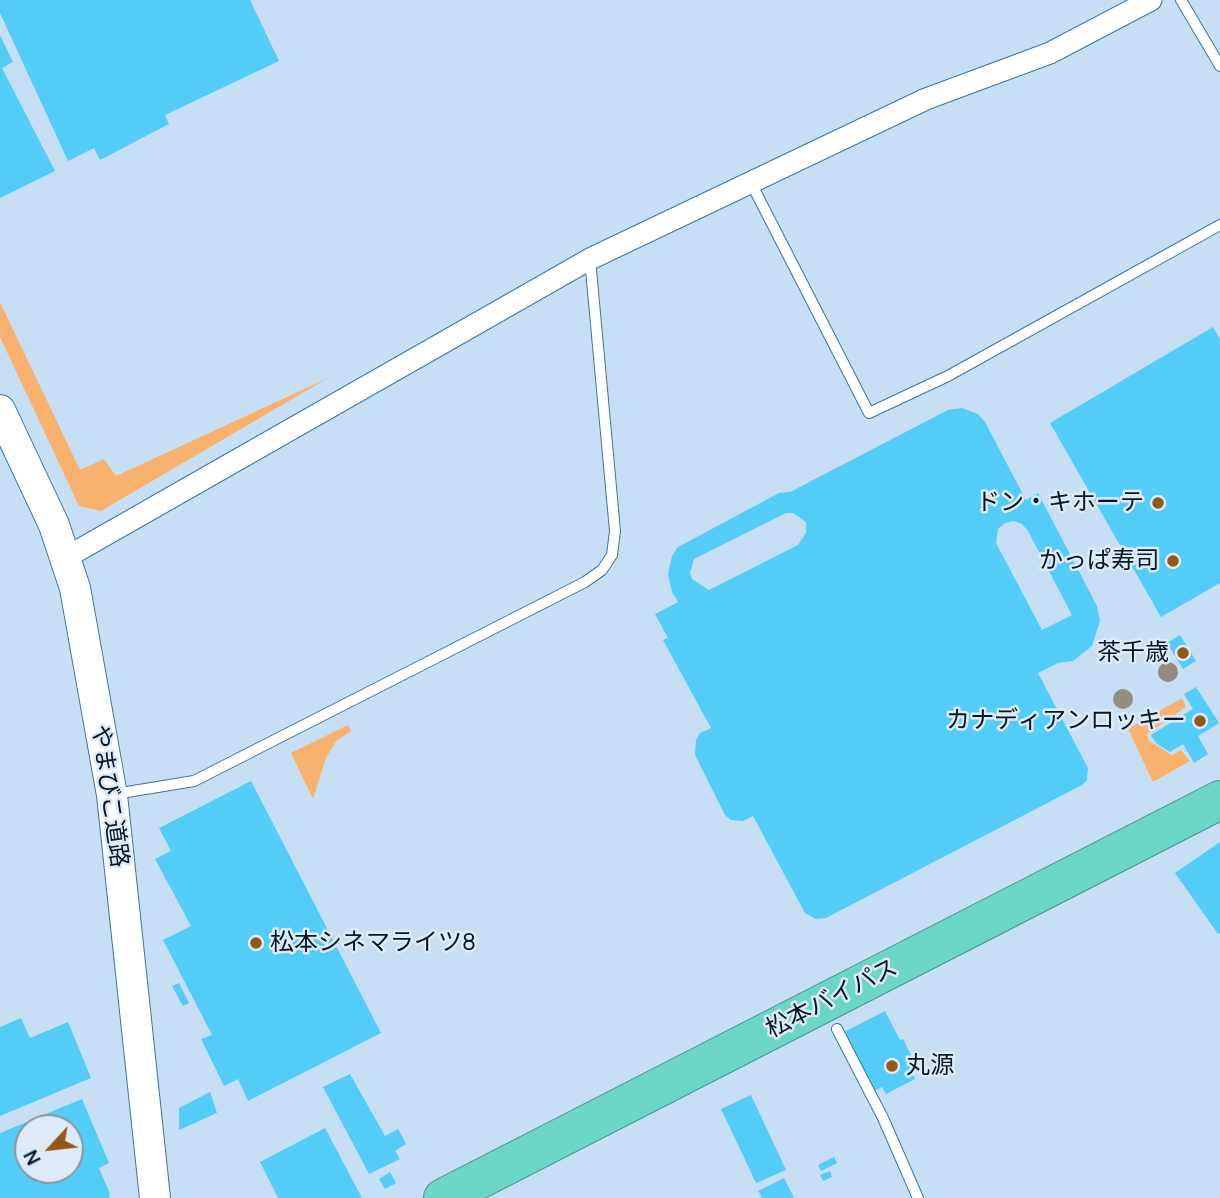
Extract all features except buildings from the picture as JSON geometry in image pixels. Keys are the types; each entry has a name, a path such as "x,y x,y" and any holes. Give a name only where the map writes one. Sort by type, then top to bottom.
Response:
{"highway":[{"name":"松本バイパス","path":"443,1198 1220,800"}],"street":[{"path":"65,558 590,259 926,99 1050,53 1152,0"},
{"name":"やまびこ道路","path":"0,410 54,525 75,588 112,795 155,1198"}],"lane":[{"path":"1181,0 1220,66"},
{"path":"751,183 869,413 948,376 1220,225"},
{"path":"112,795 194,781 584,582 602,570 612,555 615,530 590,259"},
{"path":"837,1029 883,1118 918,1198"}],"shaded area":[{"path":"0,302 80,470 104,459 116,476 328,378 101,511 79,506 0,337"},
{"path":"1182,698 1186,707 1147,734 1149,741 1172,755 1181,750 1190,761 1153,782 1128,729"},
{"path":"348,725 351,731 336,741 326,758 313,799 291,753"}],"place":[{"name":"ドン・キホーテ","path":"1158,503"},
{"name":"かっぱ寿司","path":"1173,561"},
{"name":"茶千歳","path":"1183,653"},
{"name":"カナディアンロッキー","path":"1200,721"},
{"name":"松本シネマライツ8","path":"256,943"},
{"name":"丸源","path":"892,1066"}]}
